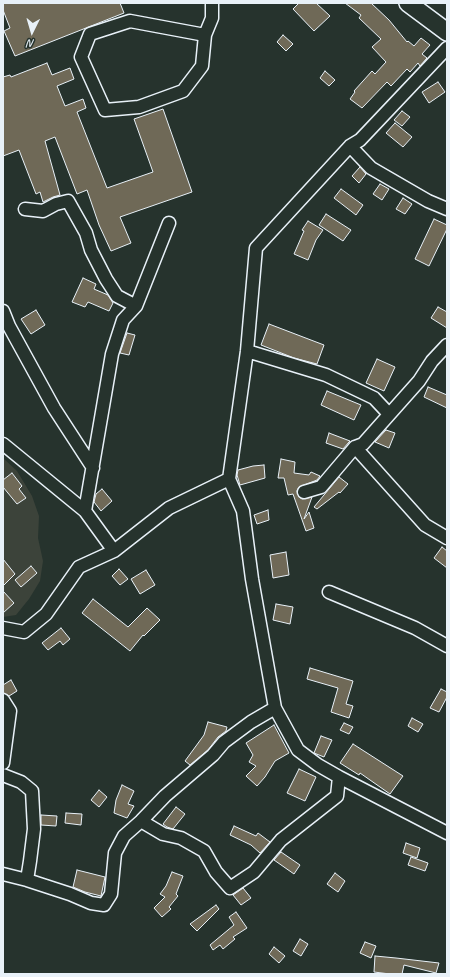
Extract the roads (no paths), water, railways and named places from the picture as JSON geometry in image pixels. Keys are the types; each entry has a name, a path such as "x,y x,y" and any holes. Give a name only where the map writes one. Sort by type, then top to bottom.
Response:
{"main road":[{"path":"408,3 447,32"}],"street":[{"path":"206,35 130,21 90,34 81,57 105,110 139,107 183,91 202,66 206,35 212,18 212,3"},
{"path":"447,48 360,140 350,146 256,248 246,350 229,479 243,511 252,579 275,708 298,750 318,765 339,777 447,833"},
{"path":"350,146 371,168 447,209"},
{"path":"25,209 43,212 56,204 68,201 84,228 91,250 106,279 117,296 136,306"},
{"path":"85,511 112,354 123,320 136,306 169,223"},
{"path":"3,311 9,326 54,408 93,468"},
{"path":"304,492 321,487 356,447 363,444 419,381 432,361 447,345"},
{"path":"246,350 326,375 374,398 389,414"},
{"path":"3,444 85,511 114,551"},
{"path":"356,447 425,524 447,538"},
{"path":"3,628 24,632 46,614 79,567 114,551 169,508 229,479"},
{"path":"329,592 415,628 447,646"},
{"path":"3,700 10,711 3,762"},
{"path":"3,874 70,894 91,903 104,905 111,894 115,853 124,836 165,796 213,755 224,742 251,722 275,708"},
{"path":"3,775 21,782 32,792 34,829 27,880"},
{"path":"141,821 162,834 181,838 204,851 216,872 230,888 254,872 281,840 337,796 339,777"}]}
